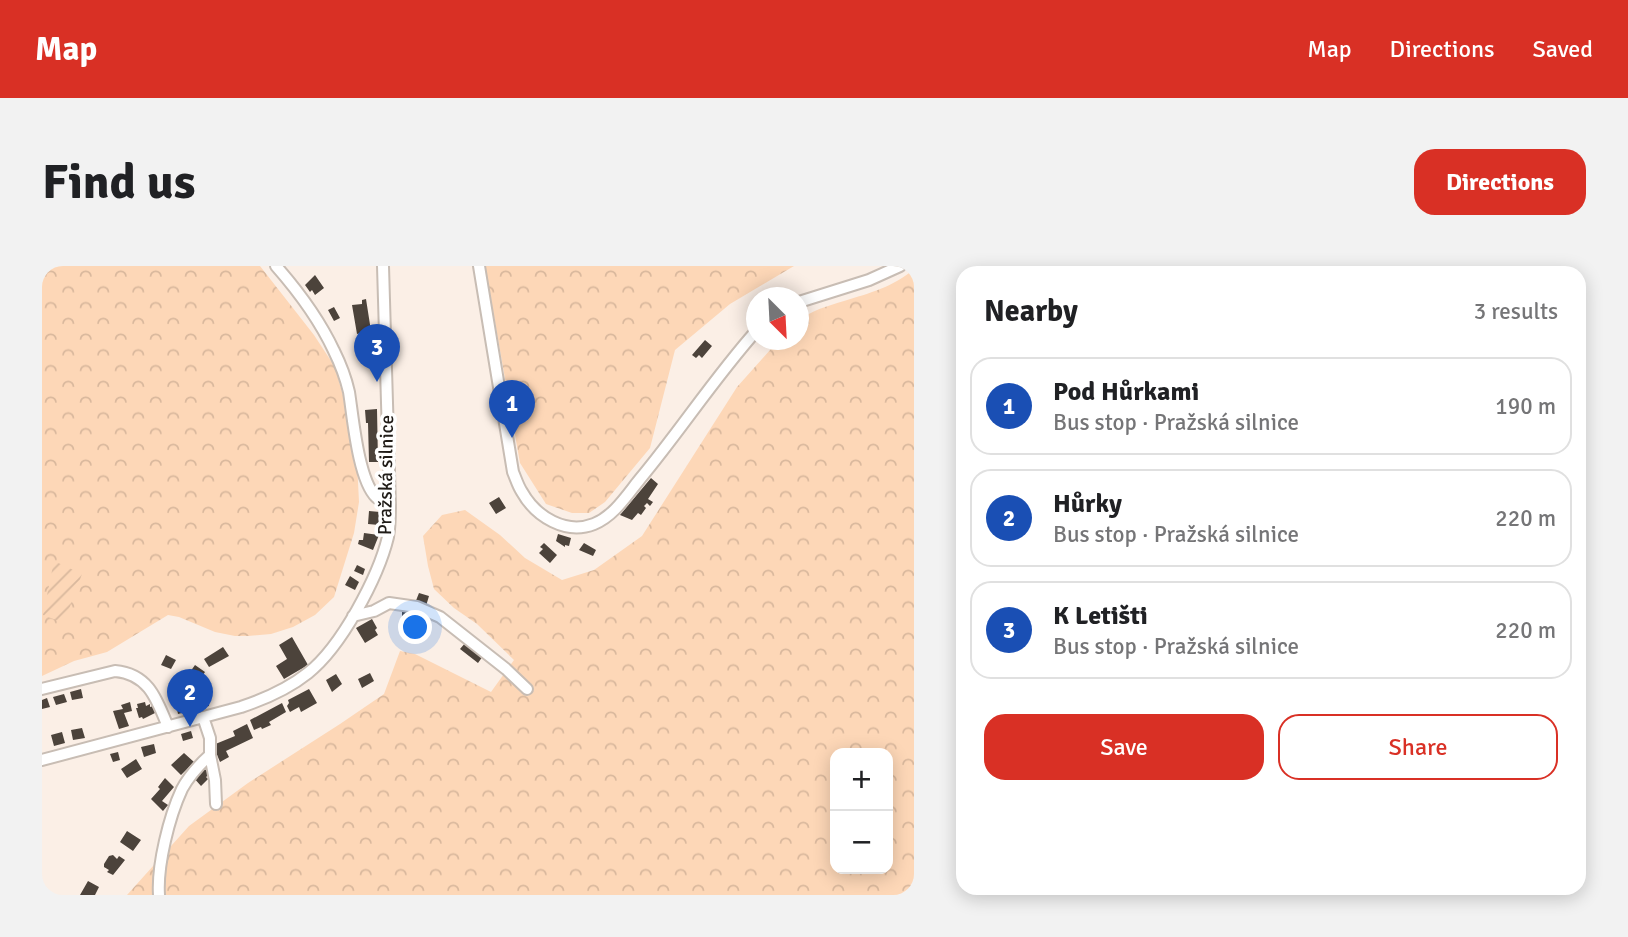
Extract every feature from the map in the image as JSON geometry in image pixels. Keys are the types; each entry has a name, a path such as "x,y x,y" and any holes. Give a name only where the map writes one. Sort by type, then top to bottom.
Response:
{"street":[{"path":"276,266 313,315 334,351 348,389 353,424 368,485 376,498 390,505"},
{"name":"Pražská silnice","path":"42,760 241,707 271,696 307,674 330,651 353,616 380,564 389,533 383,266"},
{"path":"479,266 513,472 521,491 533,508 554,523 574,528 595,524 612,513 746,343"},
{"path":"809,299 869,280 900,266"},
{"path":"353,616 374,611 389,603 417,607 440,617 527,689"},
{"path":"42,689 116,671 127,672 139,678 155,695 168,727"},
{"path":"204,717 210,738 216,804"},
{"path":"159,895 161,864 169,827 182,789 210,755"}],"green space":[{"path":"42,266 260,266 314,335 335,367 344,399 357,462 359,502 354,533 334,597 315,615 293,627 271,634 235,636 215,632 168,615 107,652 74,661 42,676"},
{"path":"485,266 794,266 759,287 746,287 746,294 730,304 675,350 650,448 605,502 589,513 572,513 546,504 520,463"},
{"path":"914,269 914,895 127,895 189,826 248,783 384,694 400,651 415,654 491,692 514,660 477,624 454,608 434,589 423,536 442,515 465,510 500,535 525,558 562,580 594,570 642,536 737,387 770,350 809,350 809,314 881,289"},
{"path":"54,561 82,574 64,623 43,615"}],"building":[{"path":"315,275 324,288 315,295 305,285"},
{"path":"366,299 371,331 357,334 352,305 362,304 362,300"},
{"path":"334,307 340,318 334,321 328,310"},
{"path":"705,340 712,346 702,358 699,355 696,358 692,355"},
{"path":"377,409 378,462 369,462 365,410"},
{"path":"651,478 658,484 648,499 653,502 650,506 647,503 641,515 638,513 632,520 620,515"},
{"path":"499,497 506,508 496,514 489,503"},
{"path":"369,511 380,512 379,525 368,524"},
{"path":"364,533 379,535 373,550 358,544 359,540 363,540"},
{"path":"558,534 571,538 569,546 565,547 556,541"},
{"path":"544,543 557,555 550,563 539,553"},
{"path":"584,543 596,550 593,556 579,550"},
{"path":"357,565 365,569 363,575 354,571"},
{"path":"350,576 359,582 355,590 345,585"},
{"path":"419,593 429,596 426,606 415,603"},
{"path":"402,608 412,609 411,618 402,616"},
{"path":"372,619 378,635 365,643 356,628"},
{"path":"292,637 308,665 284,679 276,666 287,659 279,645"},
{"path":"466,642 483,656 478,663 460,649"},
{"path":"223,647 229,656 209,667 204,659"},
{"path":"166,655 176,660 171,669 161,665"},
{"path":"195,665 205,672 198,682 188,675"},
{"path":"370,673 374,681 362,688 358,679"},
{"path":"336,674 342,684 332,692 326,680"},
{"path":"81,689 83,698 72,700 70,692"},
{"path":"309,689 317,703 301,712 299,707 290,712 288,700"},
{"path":"64,694 67,702 56,705 53,697"},
{"path":"207,694 209,706 198,708 196,697"},
{"path":"192,695 196,709 178,714 175,699"},
{"path":"47,698 50,707 42,709 42,700"},
{"path":"130,702 132,711 124,713 129,726 119,729 113,711 123,709 121,705"},
{"path":"145,702 146,706 153,706 155,713 143,719 139,718 136,708 137,704"},
{"path":"282,703 286,712 269,722 271,725 254,730 250,720"},
{"path":"247,724 253,738 226,751 229,757 220,762 213,745 235,736 233,731"},
{"path":"82,728 85,738 73,740 71,730"},
{"path":"191,731 193,738 183,741 181,734"},
{"path":"62,732 65,743 54,746 51,735"},
{"path":"154,744 156,753 144,757 141,747"},
{"path":"118,752 120,760 113,762 110,754"},
{"path":"184,753 194,762 181,775 171,765"},
{"path":"136,759 142,769 127,778 121,769"},
{"path":"206,765 212,772 201,786 193,777"},
{"path":"165,778 174,787 162,801 168,805 163,811 151,799"},
{"path":"127,831 141,840 133,851 120,842"},
{"path":"113,855 117,859 119,856 125,860 113,875 107,872 109,870 104,864 109,856"},
{"path":"88,881 99,887 95,895 80,895"}],"place":[{"name":"K Letišti","path":"377,382"},
{"name":"Pod Hůrkami","path":"512,438"},
{"name":"Hůrky","path":"190,727"}]}
